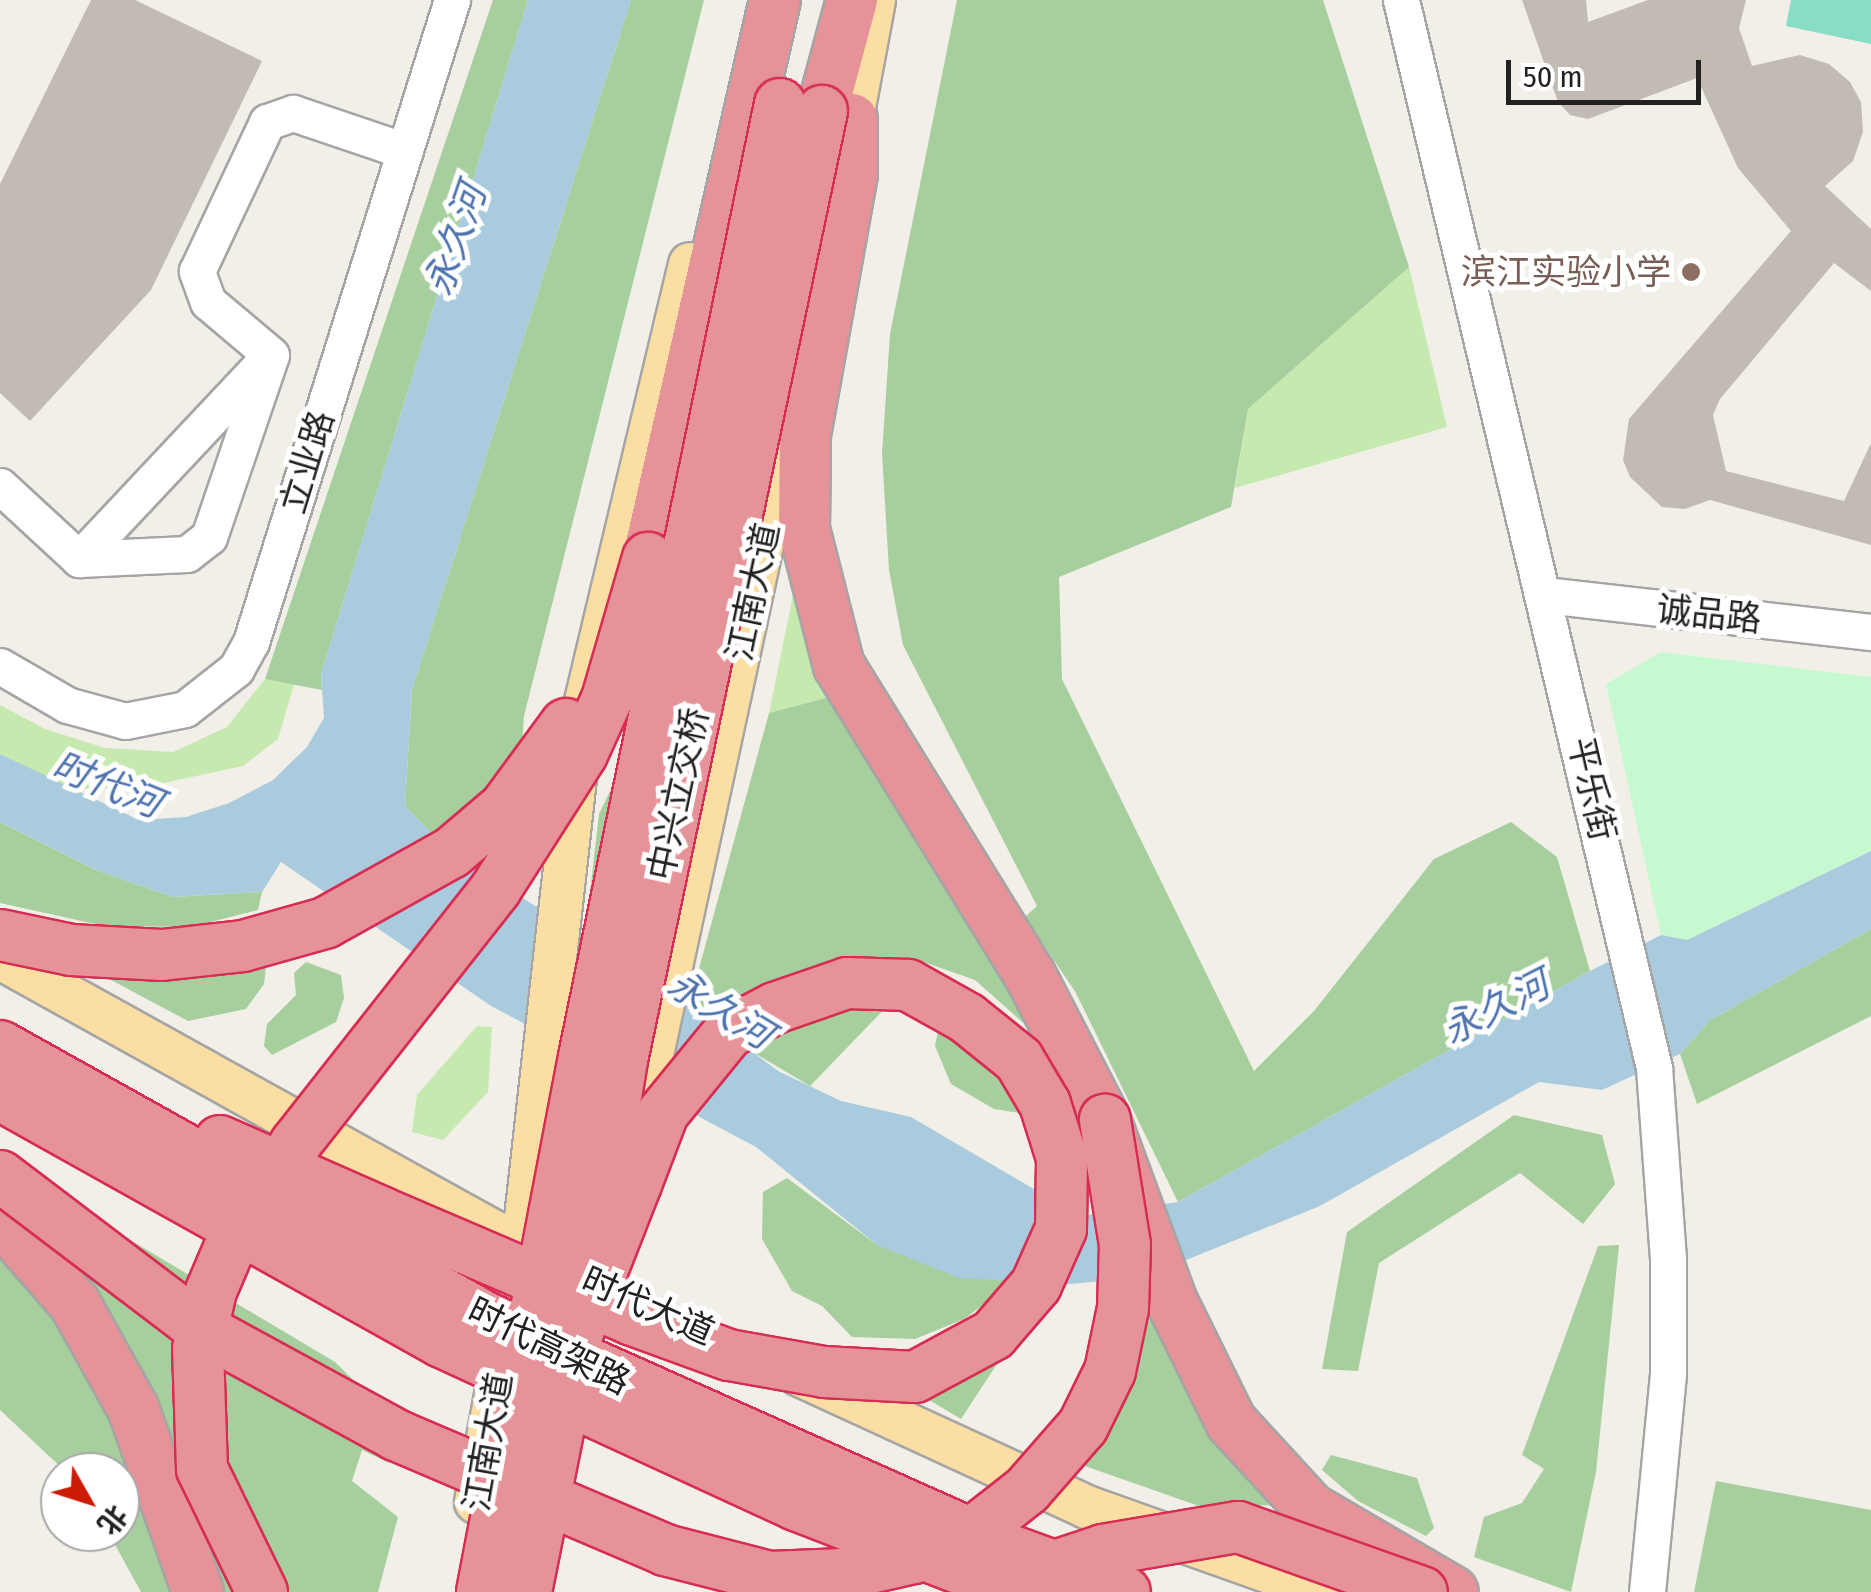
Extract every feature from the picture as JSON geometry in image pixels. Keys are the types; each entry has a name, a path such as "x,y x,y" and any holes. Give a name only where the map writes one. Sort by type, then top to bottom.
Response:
{"highway":[{"path":"775,0 801,108 852,174 804,434 809,546 840,666 1030,975 1105,1120 1172,1302 1231,1422 1311,1509 1453,1592"},
{"name":"中兴立交桥","path":"525,1592 578,1332 622,1060 801,108 807,0"},
{"name":"中兴立交桥","path":"482,1592 584,1057 801,108 852,0"},
{"path":"262,1592 202,1469 198,1349 211,1291 234,1238 296,1142 495,890 582,754 607,699 648,558 801,108"},
{"path":"0,934 71,950 144,954 243,946 324,923 396,889 451,853 516,793 559,735 607,653 648,558"},
{"path":"0,1043 401,1221 489,1258 577,1296 594,1304 630,1319 729,1355 824,1372 915,1377 993,1335 1036,1285 1061,1230 1062,1158 1045,1104 1019,1060 967,1018 908,986 847,983 775,1008 729,1032 663,1113 600,1276 593,1295 586,1314 578,1332"},
{"name":"时代高架路","path":"0,1043 485,1317 960,1530 1125,1592"},
{"name":"时代高架路","path":"0,1094 442,1342 796,1505 1020,1592"},
{"path":"0,1176 200,1328 396,1435 665,1550 770,1577 842,1574 914,1558 980,1527 1027,1490 1083,1426 1110,1371 1123,1308 1125,1245 1105,1120"},
{"path":"0,1218 75,1304 133,1408 198,1592"},
{"path":"976,1592 1103,1550 1238,1527 1422,1592"}],"main road":[{"name":"江南大道","path":"465,1592 498,1382 525,1250 559,894 590,673 744,47 763,0"},
{"name":"江南大道","path":"540,1592 574,1422 592,1282 672,985 801,108 874,0"},
{"name":"时代大道","path":"0,958 525,1250 1087,1507 1326,1592"},
{"path":"0,1112 422,1350 498,1382 660,1466 963,1592"},
{"path":"465,1592 512,1566 525,1592"}],"street":[{"name":"立业路","path":"0,666 67,705 125,721 185,709 236,670 251,642 452,0"},
{"name":"平乐街","path":"1401,0 1628,942 1654,1068 1668,1257 1668,1374 1646,1592"},
{"path":"271,355 208,302 196,271 267,122 293,113 405,151"},
{"path":"0,486 79,559 186,554 209,537 271,355"},
{"path":"79,559 271,355"},
{"name":"诚品路","path":"1546,596 1871,632"}],"green space":[{"path":"493,0 528,0 321,674 322,690 265,679"},
{"path":"631,0 704,0 524,716 512,891 441,843 405,806 412,690"},
{"path":"957,0 1323,0 1409,267 1248,409 1231,507 1059,577 1062,679 1254,1071 1314,1011 1434,859 1511,822 1557,857 1590,971 1178,1202 1076,993 1025,917 1037,906 903,645 889,570 882,454 890,334"},
{"path":"1791,0 1871,0 1871,44 1786,26"},
{"path":"1409,267 1447,427 1235,488 1248,409"},
{"path":"799,563 837,695 769,713 792,600"},
{"path":"1661,652 1871,677 1871,851 1687,940 1661,935 1606,684"},
{"path":"265,679 294,684 278,739 243,766 140,788 70,789 0,754 0,705 45,729 105,748 173,752 227,727"},
{"path":"837,695 1047,1044 975,980 915,959 861,961 718,1026 689,1005 769,713"},
{"path":"628,754 609,894 590,892 599,814"},
{"path":"0,822 96,870 173,897 262,892 258,910 191,927 104,926 0,903"},
{"path":"1871,929 1871,1016 1697,1104 1680,1054 1709,1021"},
{"path":"306,962 341,975 344,998 336,1022 272,1055 264,1046 267,1024 296,995 294,973"},
{"path":"81,964 181,976 266,967 264,984 246,1009 188,1021"},
{"path":"895,998 810,1086 751,1051 786,1020"},
{"path":"941,1016 967,1021 1032,1115 994,1109 951,1084 935,1046"},
{"path":"477,1026 492,1027 488,1092 443,1140 412,1132 417,1095"},
{"path":"1514,1115 1602,1135 1615,1184 1583,1224 1520,1173 1379,1263 1358,1371 1322,1369 1347,1232"},
{"path":"0,1175 75,1207 335,1362 401,1427 389,1463 362,1450 352,1481 398,1517 378,1592 141,1592 119,1552 140,1552 140,1452 45,1452 0,1410"},
{"path":"787,1178 877,1245 1015,1281 964,1319 915,1339 852,1337 822,1306 792,1291 762,1239 763,1192"},
{"path":"1619,1245 1596,1472 1571,1592 1474,1557 1484,1517 1522,1503 1544,1469 1522,1455 1598,1246"},
{"path":"1149,1303 1288,1505 1199,1506 1082,1465"},
{"path":"1010,1344 961,1419 897,1381"},
{"path":"1331,1455 1417,1478 1434,1528 1426,1536 1358,1501 1322,1470"},
{"path":"1716,1481 1871,1510 1871,1592 1694,1592"}],"water":[{"name":"永久河","path":"528,0 631,0 412,690 405,806 441,843 487,875 696,1010 778,1071 841,1101 911,1117 1080,1216 1178,1202 1661,935 1687,940 1871,851 1871,929 1709,1021 1680,1054 1602,1090 1539,1082 1320,1206 1144,1277 1070,1284 959,1278 877,1245 756,1147 491,1006 281,862 262,892 173,897 96,870 0,822 0,754 139,820 186,817 229,803 273,780 307,747 324,718 321,674"}],"building":[{"path":"91,0 135,0 262,61 151,290 30,421 0,393 0,184"},
{"path":"1522,0 1586,0 1588,22 1648,0 1746,0 1739,28 1752,66 1800,55 1829,64 1850,82 1861,102 1863,132 1853,161 1825,186 1871,229 1871,291 1834,263 1720,399 1713,415 1726,471 1844,501 1871,443 1871,545 1710,500 1685,509 1662,507 1630,477 1623,460 1629,419 1791,231 1738,168 1697,78 1588,119 1570,115 1558,102"}],"place":[{"name":"滨江实验小学","path":"1691,272"}],"water label":[{"name":"时代河","path":"107,785"}]}
